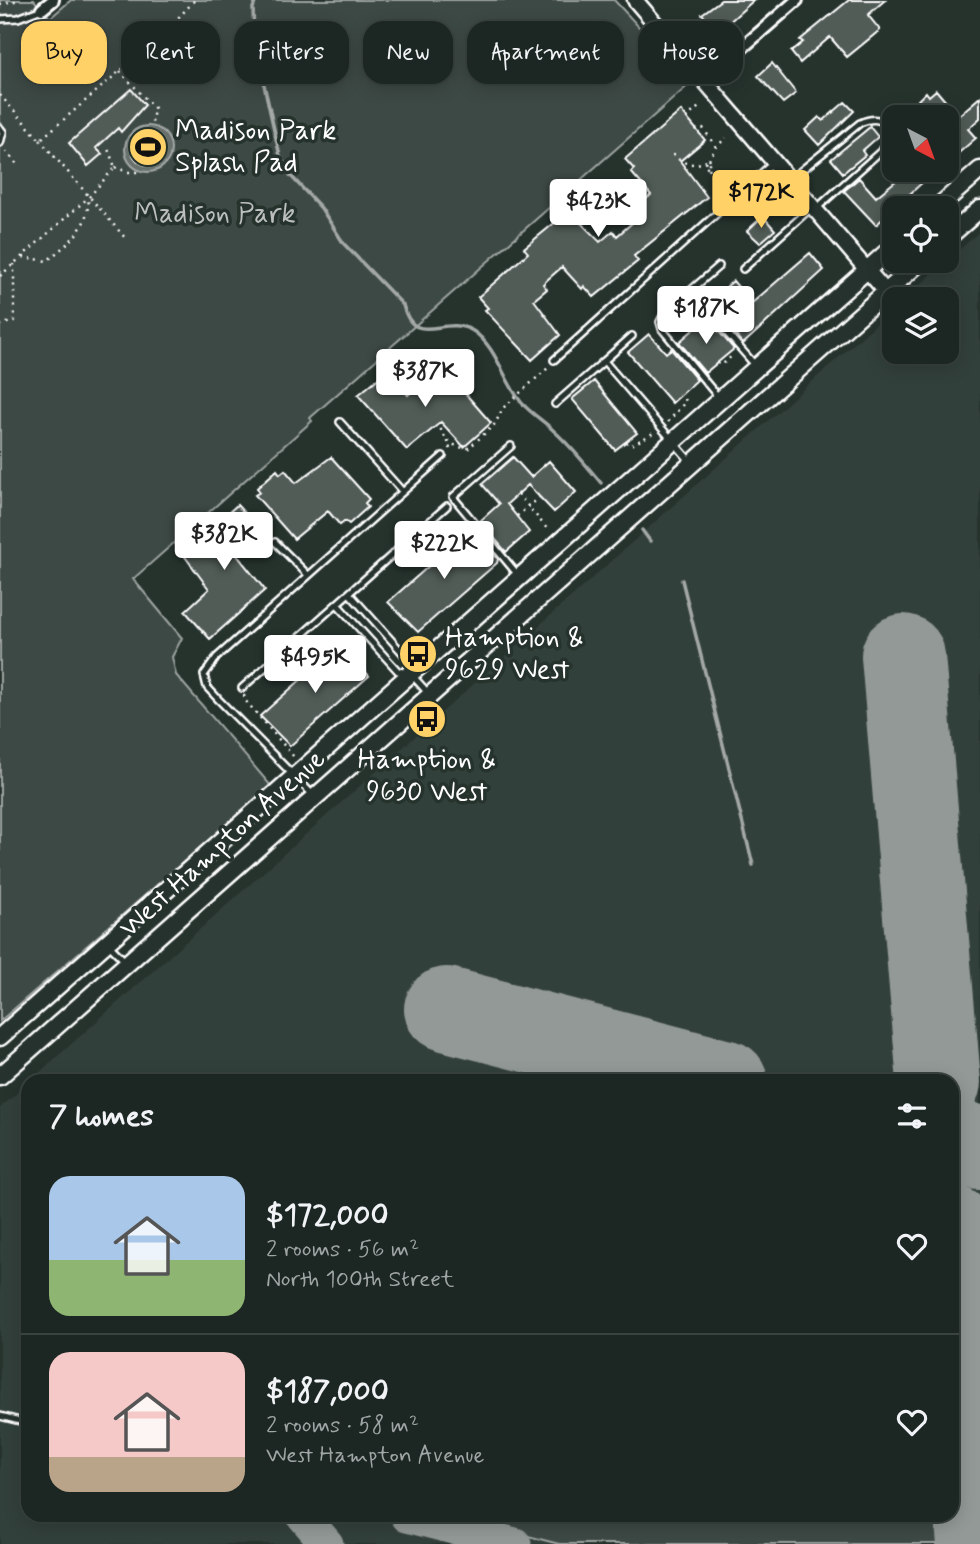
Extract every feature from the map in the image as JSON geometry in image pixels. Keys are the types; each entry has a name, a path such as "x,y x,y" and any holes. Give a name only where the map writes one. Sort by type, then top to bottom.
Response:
{"main road":[{"path":"951,196 980,170"},
{"path":"959,227 980,209"},
{"name":"West Hampton Avenue","path":"0,1037 107,943 296,768 411,674 882,257"},
{"name":"West Hampton Avenue","path":"892,287 907,273"},
{"name":"West Hampton Avenue","path":"0,1076 882,296"}],"street":[{"path":"42,9 53,0"},
{"path":"635,0 653,21"},
{"path":"743,47 797,0"},
{"path":"707,84 882,287"}],"lane":[{"path":"0,19 18,18 42,9"},
{"path":"743,269 891,143 892,135 887,125 879,119 872,118 860,123 789,180"},
{"path":"0,128 3,132 0,143"},
{"path":"554,359 774,162"},
{"path":"719,266 663,316 660,322 721,400"},
{"path":"690,291 757,368"},
{"path":"555,404 632,336"},
{"path":"604,361 692,463"},
{"path":"340,422 402,491"},
{"path":"511,446 453,496 520,578"},
{"path":"316,797 296,768 207,687 204,675 217,657 443,456"},
{"path":"242,688 447,506"},
{"path":"275,542 308,575"},
{"path":"349,593 409,660 411,674 430,696"},
{"path":"337,604 397,671 411,674"},
{"path":"107,943 127,964"},
{"path":"0,1416 21,1421"}],"path":[{"path":"0,4 20,0"},
{"path":"40,141 195,0"},
{"path":"120,71 154,108 152,122"},
{"path":"0,95 127,240"},
{"path":"686,118 699,107"},
{"path":"696,130 703,128 716,147"},
{"path":"726,138 716,147 709,160 709,167 728,203"},
{"path":"0,153 4,149 17,164"},
{"path":"108,149 116,167 128,172 142,172"},
{"path":"673,154 684,163 709,167"},
{"path":"702,164 709,160"},
{"path":"0,276 89,197 116,167"},
{"path":"21,257 47,261 79,233 88,215 89,197"},
{"path":"0,325 14,321 14,264"},
{"path":"717,363 723,364 734,354"},
{"path":"439,422 440,430 449,441 455,446 469,448 495,424 503,408 554,359"},
{"path":"518,494 551,534"},
{"path":"517,516 539,498"},
{"path":"242,688 245,700 296,768"}],"shaded area":[{"path":"980,231 980,1544 0,1544 0,1108 21,1089 21,1522 959,1522 959,1074 38,1074 882,319 882,364 959,364 959,287 917,287 933,273 959,273 959,250"}],"green space":[{"name":"Madison Park","path":"0,0 34,0 50,18 71,0 614,0 638,26 638,84 690,84 310,418 312,421 133,579 182,638 172,657 176,675 271,786 0,1021"},
{"path":"474,1522 948,1522 952,1525 959,1544 559,1544"}],"water":[{"name":"Madison Park Splash Pad","path":"148,126 164,133 171,149 164,165 148,172 132,165 125,149 132,133"}],"building":[{"path":"721,0 754,0 730,21 708,21 702,14"},
{"path":"849,0 885,0 868,15 880,30 847,57 830,37 800,63 791,52 803,42 800,40"},
{"path":"772,63 796,93 783,103 758,76"},
{"path":"131,89 145,105 121,132 118,128 96,148 102,154 88,166 69,143"},
{"path":"936,90 949,105 923,105 918,100 926,92 929,96"},
{"path":"980,97 980,118 968,129 976,138 959,153 959,115"},
{"path":"845,102 854,111 819,145 805,130 819,117 823,121"},
{"path":"681,111 705,140 680,161 707,197 634,256 638,261 594,297 584,286 582,289 562,267 547,280 543,284 547,289 534,300 560,335 532,360 485,310 488,308 478,297 528,253 524,248 569,211 600,242 613,231 617,236 632,223 627,216 651,195 631,172 634,169 625,159"},
{"path":"870,127 878,137 862,151 865,155 843,173 831,159"},
{"path":"859,178 876,197 894,182 923,182 908,196 882,196 882,220 876,225 844,191"},
{"path":"763,216 775,230 760,243 747,231"},
{"path":"810,253 824,270 743,344 708,303 733,281 752,303"},
{"path":"707,318 734,349 705,373 679,342"},
{"path":"649,334 666,353 671,349 697,380 672,403 628,352"},
{"path":"443,368 491,423 464,447 441,422 407,450 358,395 387,371 408,395 431,374 433,377"},
{"path":"594,381 637,433 615,450 572,399"},
{"path":"331,457 369,499 365,503 368,507 349,524 345,521 340,525 328,511 294,539 255,495 260,492 257,488 277,470 280,474 285,470 296,483"},
{"path":"513,457 531,477 549,461 576,492 554,512 528,485 507,504 529,532 506,552 480,521 499,504 482,484"},
{"path":"237,505 262,532 237,555 265,590 210,639 185,611 209,589 183,554"},
{"path":"472,528 498,559 497,563 418,632 388,602"},
{"path":"342,643 369,676 290,746 260,716"}],"waterway":[{"path":"256,0 253,8 254,40 280,156 290,175 321,208 344,244 403,305 408,318 415,326 462,327 481,337 521,402 566,443 601,483"},
{"path":"642,530 650,541"},
{"path":"682,580 753,865"}],"taxiway":[{"path":"975,1498 979,1544"},
{"path":"308,1522 327,1544"},
{"path":"430,1522 515,1544"}],"runway":[{"path":"903,656 938,1074"},
{"path":"446,1009 695,1074"},
{"path":"959,1142 980,1148"},
{"path":"959,1309 979,1544"}],"place":[{"name":"Madison Park Splash Pad","path":"148,147"},
{"name":"Hamption & 9629 West","path":"418,654"},
{"name":"Hamption & 9630 West","path":"427,719"}]}
